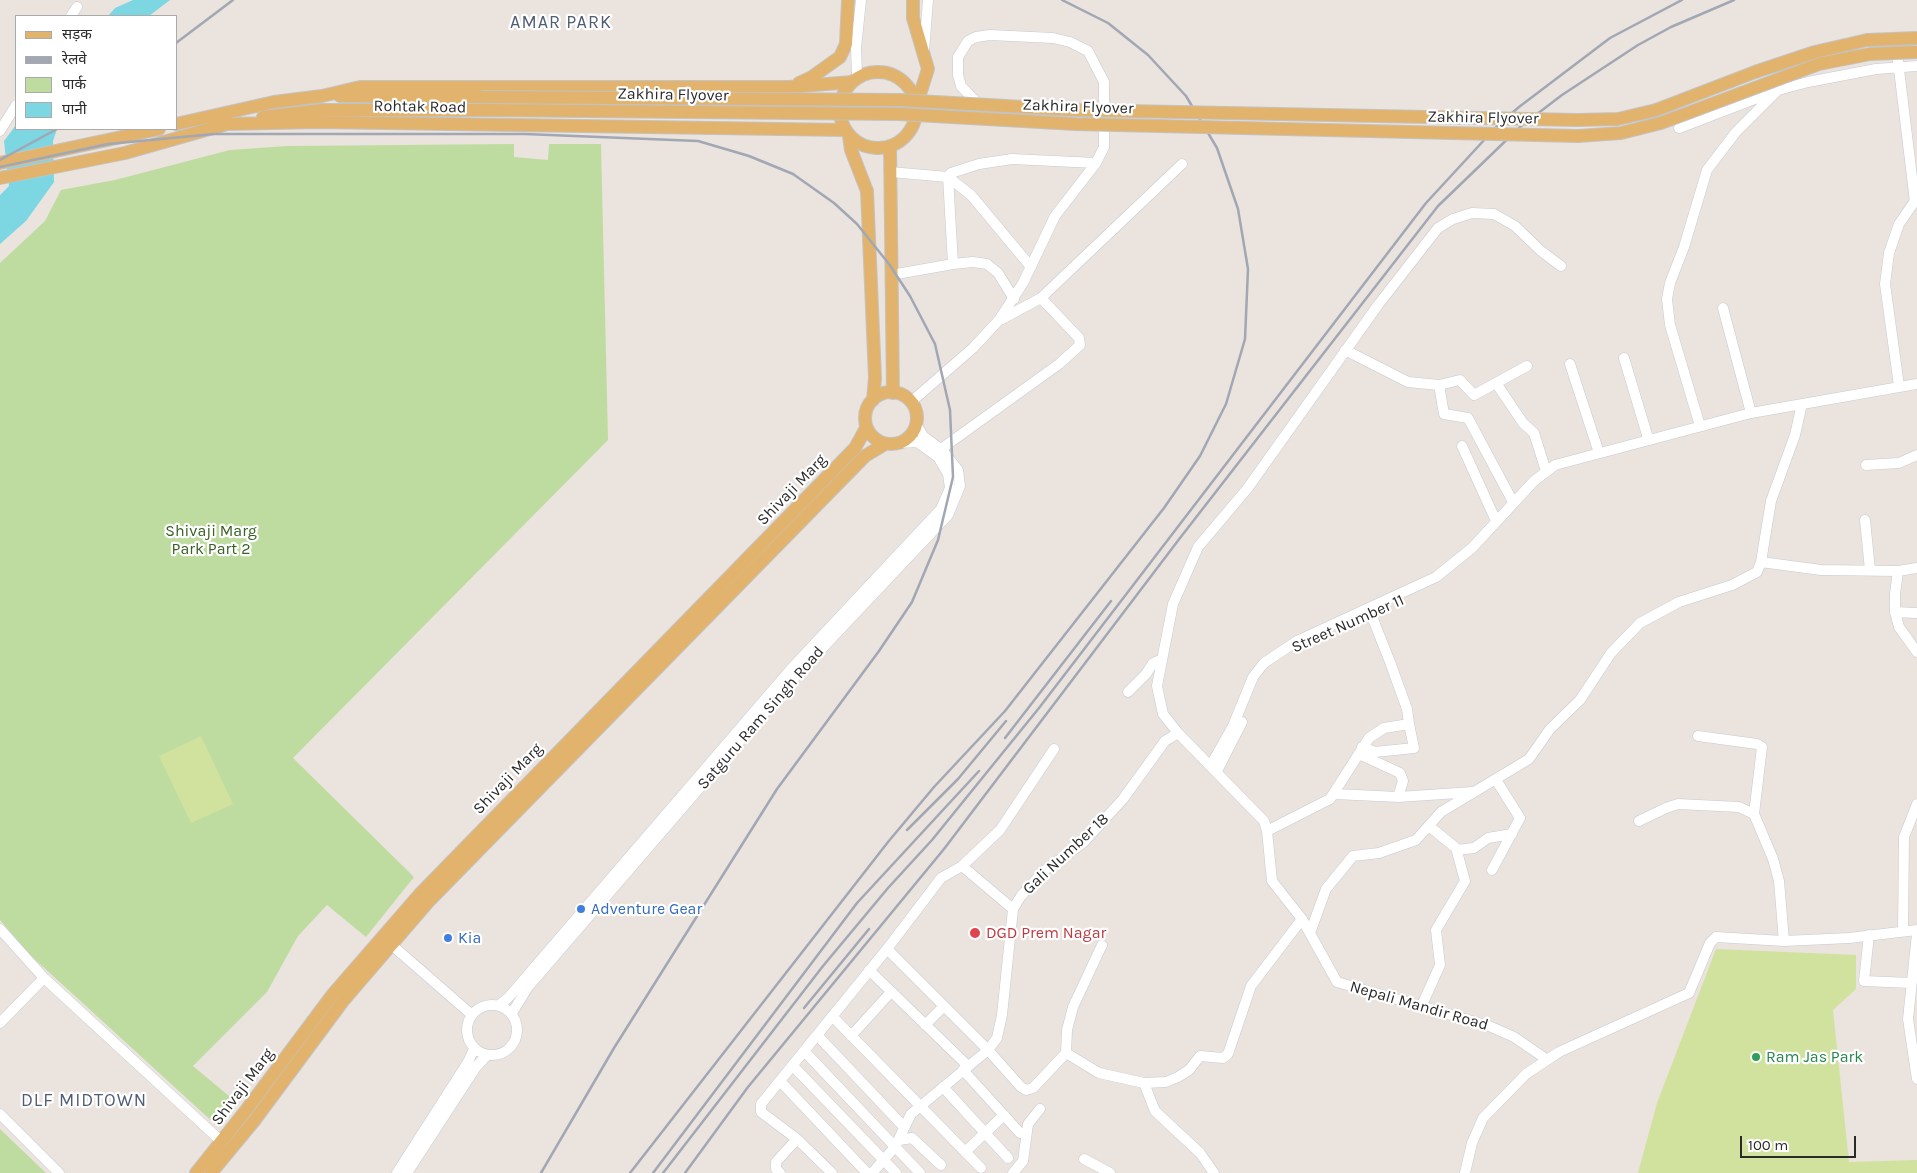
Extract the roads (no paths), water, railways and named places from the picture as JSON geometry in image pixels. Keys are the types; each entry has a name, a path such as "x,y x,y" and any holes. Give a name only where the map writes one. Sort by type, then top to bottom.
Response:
{"main road":[{"path":"790,87 812,77 840,57 847,37 848,0"},
{"path":"913,0 913,18 928,69 916,107"},
{"path":"847,37 856,48"},
{"name":"Zakhira Flyover","path":"227,124 276,115 323,110 480,103 900,100 1087,110 1578,120 1618,119 1656,110 1755,72 1815,52 1867,40 1917,38"},
{"name":"Zakhira Flyover","path":"322,96 480,103 899,114 1075,124 1578,136 1621,133 1661,122 1819,64 1870,54 1917,52"},
{"path":"847,133 868,147 890,146 907,135 916,117 916,107 913,95 906,84 897,76 885,72 872,72 856,79 844,92 840,105 840,118 867,191 875,378 872,400 867,408 865,418 866,428 874,438 885,444 898,443 910,436 916,424 916,412 911,402 903,396 893,393 882,394 872,400"},
{"name":"Rohtak Road","path":"178,124 274,102 322,96 360,87 790,87 856,79"},
{"name":"Rohtak Road","path":"1,177 125,152 227,124 318,122 847,133"},
{"path":"1,163 155,130"},
{"path":"890,146 893,393"},
{"name":"Shivaji Marg","path":"211,1173 254,1120 387,940 538,772 856,448 866,428"},
{"name":"Shivaji Marg","path":"196,1173 333,994 436,894 865,456 885,444"}],"street":[{"path":"856,79 856,48 861,0"},
{"path":"924,52 928,0"},
{"path":"911,402 973,348 999,320 1014,299 1063,204 1096,163 1104,147 1106,106 1104,82 1088,51 1070,42 1053,38 990,35 976,37 968,41 958,57 958,76 961,86 979,105"},
{"path":"1897,53 1916,200 1898,224 1889,253 1885,284 1899,386"},
{"path":"1679,128 1778,90 1823,78 1899,66 1917,66"},
{"path":"1700,426 1670,325 1667,299 1670,283 1684,247 1707,170 1736,132 1778,90"},
{"path":"0,131 15,107"},
{"path":"948,177 957,170 1012,158 1096,163"},
{"path":"999,320 1041,298 1182,164"},
{"path":"890,172 948,177 971,195 1031,267"},
{"path":"948,177 953,264"},
{"name":"Nepali Mandir Road","path":"1546,1059 1521,1041 1500,1030 1422,1005 1337,982 1302,919 1272,881 1268,831 1258,813 1178,733 1163,714 1157,686 1160,660 1173,604 1198,547 1247,489 1346,350 1443,224 1476,212 1498,215 1515,226 1541,251 1561,266"},
{"path":"891,275 953,264 973,262 987,264 998,273 1014,299"},
{"path":"941,449 1059,364 1080,345 1079,338 1041,298"},
{"path":"1723,308 1751,413"},
{"path":"1346,350 1408,382 1439,385 1460,380 1474,395 1527,366"},
{"path":"1624,358 1648,438"},
{"path":"1570,364 1599,452"},
{"path":"1496,383 1523,423 1534,433 1546,471"},
{"name":"Street Number 11","path":"1214,768 1259,668 1297,641 1370,611 1434,578 1472,548 1514,502 1546,471 1560,462 1751,413 1917,384"},
{"path":"1439,385 1444,414 1468,418 1514,502"},
{"path":"1310,933 1326,889 1353,856 1378,853 1416,840 1442,812 1529,760 1550,729 1580,700 1611,653 1640,623 1679,602 1747,579 1757,572 1761,562 1771,501 1792,444 1802,404"},
{"name":"Satguru Ram Singh Road","path":"512,1013 528,987 797,674 948,515 956,501 960,486 958,470 941,449 923,436 916,424"},
{"name":"Satguru Ram Singh Road","path":"499,1006 508,998 791,668 941,508 950,488 948,474 938,457 917,442 898,443"},
{"path":"1462,446 1496,521"},
{"path":"1866,465 1899,463 1917,455"},
{"path":"1865,520 1870,570"},
{"path":"1761,562 1821,570 1898,571 1917,568"},
{"path":"1898,571 1894,594 1895,612 1899,628 1917,652"},
{"path":"1360,751 1375,752 1414,748 1407,709 1370,611"},
{"path":"1895,612 1917,613"},
{"path":"1128,692 1146,674 1153,663 1160,660"},
{"path":"1268,831 1322,803 1335,794 1369,738 1384,728 1409,724"},
{"name":"Gali Number 18","path":"1013,910 1027,888 1045,870 1083,843 1123,799 1165,741 1178,733"},
{"path":"1698,736 1757,744 1762,747 1754,814 1777,876 1783,912 1784,941"},
{"path":"832,1173 797,1139 761,1112 759,1108 869,970 888,949 941,878 962,866 1000,830 1054,749"},
{"path":"1360,751 1400,772 1403,781 1398,797"},
{"path":"1492,870 1520,818 1496,780"},
{"path":"1335,794 1398,797 1477,792"},
{"path":"1639,821 1678,804 1739,807 1754,814"},
{"path":"1903,931 1904,837 1917,804"},
{"path":"1422,1005 1440,965 1436,930 1464,881 1457,850 1429,826"},
{"path":"1457,850 1474,848 1488,838 1512,834"},
{"path":"872,1173 897,1144 908,1117 988,1050 996,1038 1002,1015 1013,910 962,866"},
{"path":"1066,1053 1099,1074 1144,1084 1166,1082 1178,1076 1189,1070 1200,1056 1223,1058 1228,1054 1251,986 1302,919"},
{"path":"0,930 44,978 222,1141"},
{"path":"1465,1173 1472,1143 1483,1118 1512,1087 1546,1059 1689,992 1710,943 1716,938 1784,941 1917,930"},
{"path":"1917,934 1908,1028 1916,1064 1917,1079"},
{"path":"1869,935 1864,981 1911,983"},
{"path":"387,940 472,1015"},
{"path":"888,949 1026,1090 1034,1088 1066,1053 1067,1030 1073,1007 1102,945"},
{"path":"869,970 966,1068 1020,1133"},
{"path":"0,1023 44,978"},
{"path":"852,1036 891,992"},
{"path":"489,1005 499,1006 512,1013 517,1024 517,1035 512,1046 505,1052 496,1056 487,1055 474,1049 468,1038 467,1026 472,1015 479,1008 489,1005"},
{"path":"925,1025 944,1006"},
{"path":"833,1017 981,1168"},
{"path":"818,1036 904,1127"},
{"path":"397,1173 468,1062 474,1049"},
{"path":"805,1052 897,1144 920,1173"},
{"path":"407,1173 476,1067 487,1055"},
{"path":"793,1066 896,1173"},
{"path":"780,1081 867,1173"},
{"path":"1144,1084 1155,1111 1200,1153 1214,1173"},
{"path":"943,1087 1008,1158"},
{"path":"1013,1173 1023,1161 1028,1124 1040,1109"},
{"path":"0,1114 59,1173"},
{"path":"965,1152 1004,1115"},
{"path":"897,1144 912,1138 941,1165"},
{"path":"780,1173 775,1167 776,1162 797,1139"},
{"path":"1084,1159 1110,1173"}],"water":[{"path":"133,0 170,0 150,15 109,15 115,8"},
{"path":"15,126 15,130 57,130 53,141 54,182 26,221 0,244 0,195 9,186 4,141"}],"railway":[{"path":"178,41 233,0"},
{"path":"630,1173 888,842 934,787 1005,711 1164,508 1200,456 1226,404 1245,339 1248,269 1238,209 1217,148 1186,96 1148,55 1108,23 1062,0"},
{"path":"663,1173 823,966 888,888 932,840 1039,708 1426,203 1498,125 1519,107 1610,38 1682,0"},
{"path":"685,1173 748,1087 944,849 1180,538 1438,206 1520,127 1562,95 1638,45 1671,27 1734,0"},
{"path":"0,160 55,130"},
{"path":"0,167 108,144 214,134 525,134 698,141 749,156 793,174 834,203 857,224 889,264 910,296 935,344 950,410 953,477 938,540 912,602 879,651 777,789 614,1048 541,1173"},
{"path":"1005,738 1111,601"},
{"path":"907,830 958,779 1006,721"},
{"path":"653,1173 857,903 979,771"},
{"path":"804,1008 869,929"}],"place":[{"name":"Adventure Gear","path":"581,909"},
{"name":"DGD Prem Nagar","path":"975,933"},
{"name":"Kia","path":"448,938"},
{"name":"Ram Jas Park","path":"1756,1057"}],"district":[{"name":"AMAR PARK","path":"561,23"},
{"name":"DLF MIDTOWN","path":"84,1101"}],"park label":[{"name":"Shivaji Marg Park Part 2","path":"211,540"}]}
